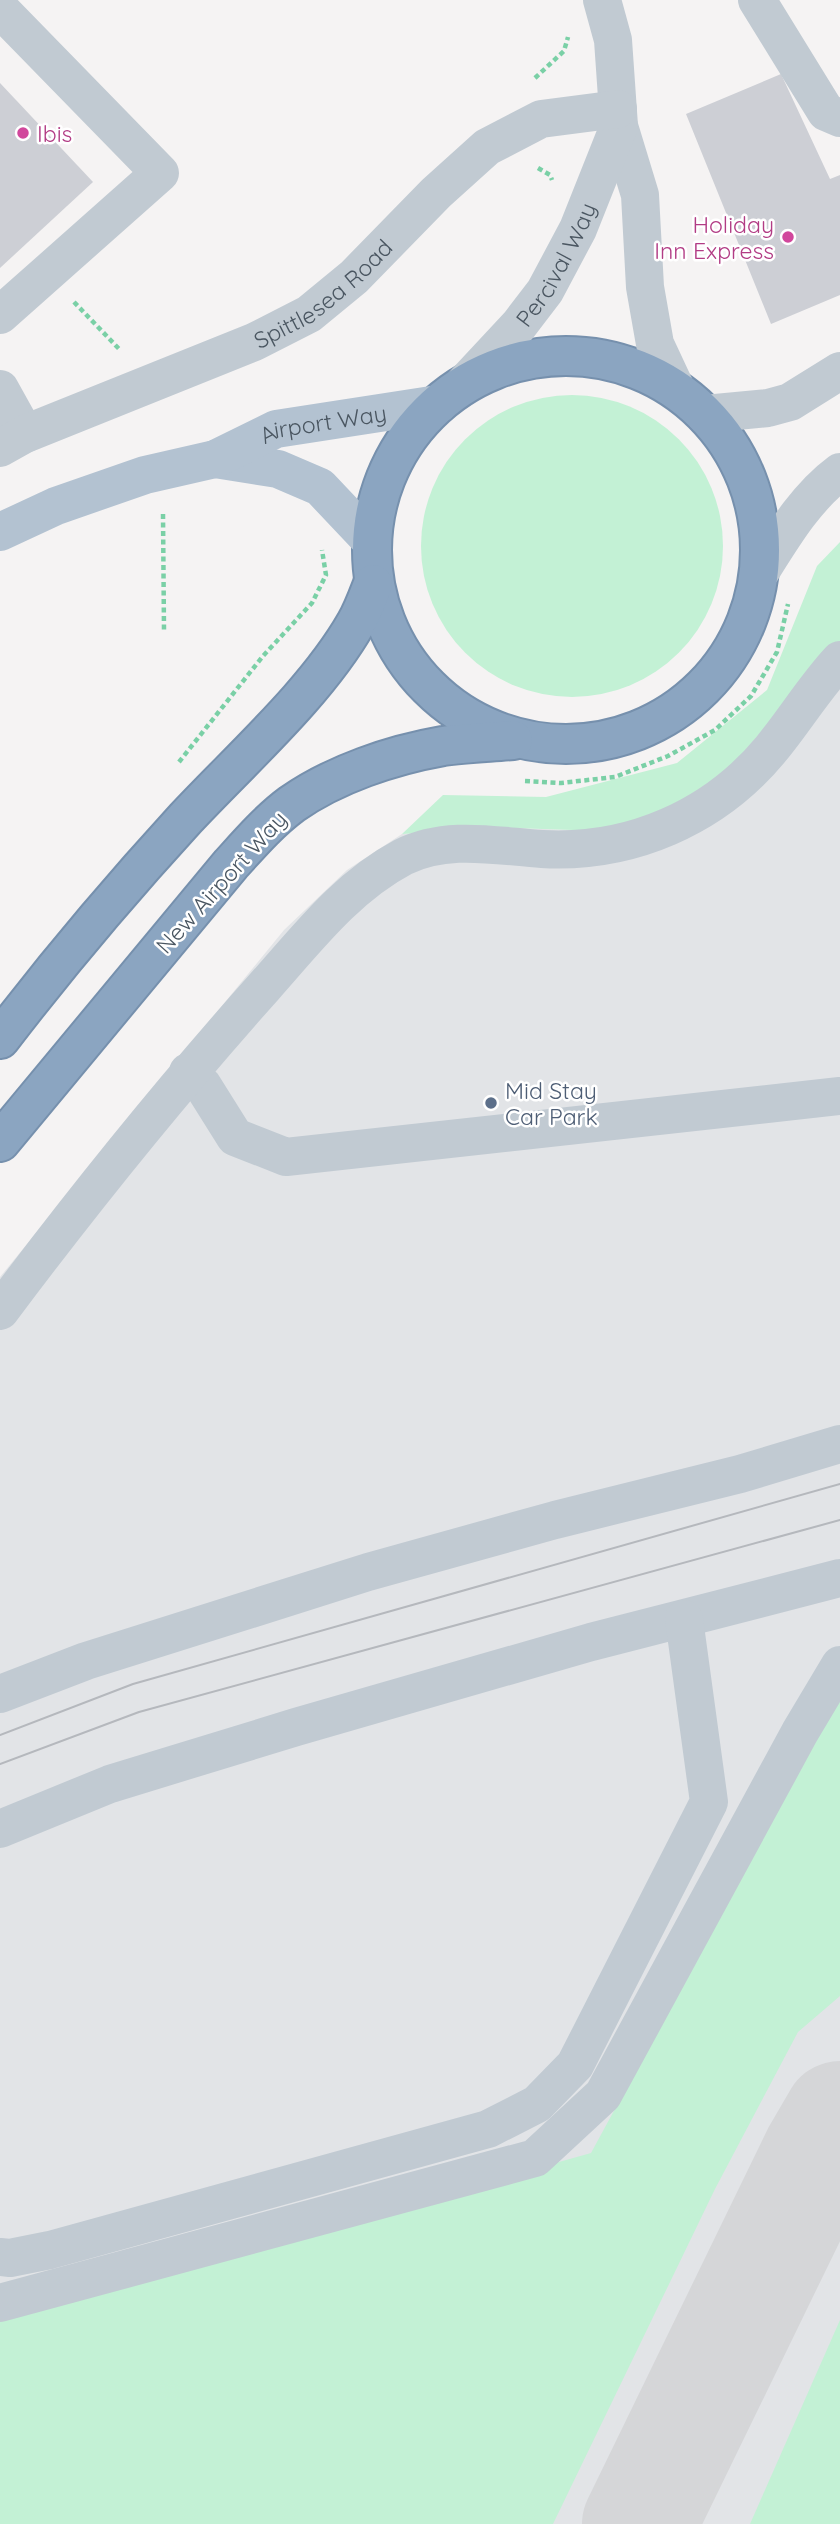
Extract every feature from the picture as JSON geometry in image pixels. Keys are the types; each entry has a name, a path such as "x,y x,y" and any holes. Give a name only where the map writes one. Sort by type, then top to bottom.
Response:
{"highway":[{"path":"570,355 620,364 643,372 676,389 705,414 739,459 755,503 762,550 761,571 755,603 742,637 719,673 688,703 652,726 611,741 568,746 516,739 486,728 449,707 419,678 395,644 373,584 371,541 377,502 391,465 411,432 451,394 509,365 533,358 570,355"},
{"path":"0,1039 57,965 131,877 335,656 358,621 373,584"},
{"name":"New Airport Way","path":"0,1142 230,864 265,826 293,803 337,778 399,757 444,746 516,739"}],"main road":[{"name":"Airport Way","path":"0,532 57,506 162,471 215,459 276,429 451,394"},
{"name":"Airport Way","path":"215,459 278,469 320,487 371,541"}],"street":[{"name":"Percival Way","path":"602,0 613,40 619,117 640,195 645,287 655,344 676,389"},
{"path":"757,0 826,112 840,118"},
{"path":"0,9 160,173 0,315"},
{"name":"Percival Way","path":"451,394 519,325 545,291 578,229 619,117"},
{"name":"Spittlesea Road","path":"12,441 254,342 309,314 354,277 436,193 487,147 541,119 619,117"},
{"path":"705,414 768,408 790,402 840,371"},
{"path":"0,389 12,441"},
{"path":"761,571 792,523 828,481 840,472"},
{"path":"0,1311 188,1072 328,915 365,880 418,850 436,846 498,844 539,849 584,850 620,844 665,830 700,811 745,776 772,748 818,684 840,660"},
{"path":"188,1072 203,1086 234,1137 286,1157 840,1096"},
{"path":"0,1694 86,1661 368,1572 568,1517 740,1474 840,1444"},
{"path":"0,1829 110,1783 508,1665 840,1577"},
{"path":"0,2257 10,2258 50,2250 488,2129 537,2104 575,2065 709,1802 684,1619"},
{"path":"0,2303 535,2158 603,2095 800,1732 840,1665"}],"path":[{"path":"529,84 564,51 570,28"},
{"path":"534,166 550,175 553,184"},
{"path":"47,273 123,354"},
{"path":"162,471 164,630"},
{"path":"174,767 263,656 312,603 326,575 321,544"},
{"path":"519,781 561,783 615,777 668,756 715,730 751,696 777,652 792,594"}],"shaded area":[{"path":"840,641 840,2524 0,2524 0,1277 284,930 347,870 402,834 512,828 603,831 807,678"}],"green space":[{"path":"572,395 601,398 630,407 656,421 679,439 697,462 711,488 720,517 723,546 720,575 711,604 697,630 679,653 656,671 630,685 601,694 572,697 543,694 514,685 488,671 465,653 447,630 433,604 424,575 421,546 424,517 433,488 447,462 465,439 488,421 514,407 543,398"},
{"path":"840,542 840,641 728,770 661,814 603,831 512,828 402,834 443,795 546,797 677,763 767,690 817,566"},
{"path":"840,1695 840,1996 798,2032 715,2189 553,2524 0,2524 0,2318 591,2153"},
{"path":"840,2320 840,2524 750,2524"}],"building":[{"name":"Holiday Inn Express","path":"781,74 830,179 840,175 840,295 771,324 686,114"},
{"name":"Ibis","path":"0,83 93,182 0,268"}],"taxiway":[{"path":"639,2524 819,2154 840,2118"}],"tram line":[{"path":"0,1735 133,1684 840,1484"},
{"path":"0,1764 139,1712 840,1520"}],"place":[{"name":"Ibis","path":"23,133"},
{"name":"Holiday Inn Express","path":"788,237"},
{"name":"Mid Stay Car Park","path":"491,1103"}]}
